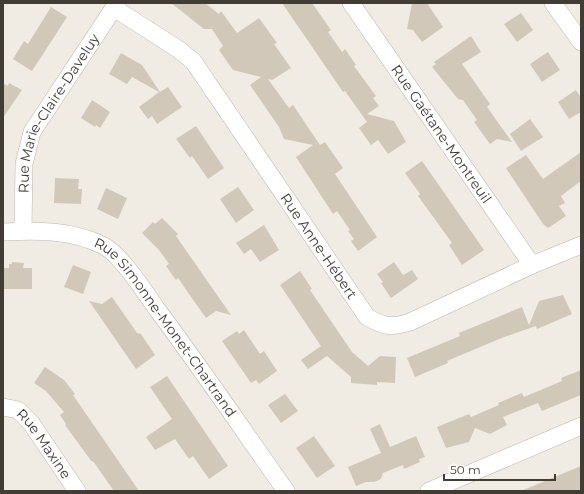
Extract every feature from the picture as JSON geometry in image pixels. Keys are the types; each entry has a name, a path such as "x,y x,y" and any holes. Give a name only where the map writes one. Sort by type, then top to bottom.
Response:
{"street":[{"name":"Rue Gaétane-Montreuil","path":"351,3 532,265"},
{"path":"553,3 581,42"},
{"name":"Rue Anne-Hébert","path":"115,6 193,61 367,317 378,323 393,327 410,322 532,265 581,245"},
{"name":"Rue Marie-Claire-Daveluy","path":"23,231 24,164 32,132 115,6"},
{"name":"Rue Simonne-Monet-Chartrand","path":"3,232 23,231 64,233 84,237 105,247 118,259 177,335 286,491"},
{"name":"Rue Maxine","path":"3,407 18,410 31,423 77,491"},
{"path":"429,491 581,426"}],"building":[{"path":"171,3 205,3 219,14 221,11 237,33 259,18 277,43 274,44 291,68 272,80 268,79 289,108 293,105 320,145 325,142 343,168 335,174 377,237 358,251 351,241 354,239 348,231 350,230 337,211 333,214 296,157 313,145 284,139 279,127 250,85 261,77 233,70 219,50 223,46 212,29 204,29"},
{"path":"282,3 312,3 331,30 328,32 342,52 345,49 356,65 354,66 376,96 373,98 379,106 367,114 394,121 406,142 388,154 378,140 371,145 359,128 367,122 345,91 343,92"},
{"path":"412,3 427,3 443,27 422,42 413,30 407,29"},
{"path":"51,7 67,17 32,71 13,59 24,41 28,44"},
{"path":"521,13 533,30 517,42 504,24"},
{"path":"471,36 481,52 462,64 490,104 487,107 512,142 497,139 490,144 474,122 477,120 463,100 458,99 432,67 436,64 434,62"},
{"path":"548,52 560,70 542,82 530,64"},
{"path":"121,53 142,65 160,92 168,87 182,107 157,124 152,116 148,119 139,107 159,92 132,77 127,84 109,74"},
{"path":"3,83 8,86 9,83 22,90 3,118"},
{"path":"576,90 581,98 581,112 569,119 558,102"},
{"path":"92,100 110,112 100,128 96,125 95,127 81,118"},
{"path":"530,119 543,137 521,151 510,134"},
{"path":"196,126 224,168 208,179 192,156 190,158 176,139"},
{"path":"581,152 581,181 561,196 565,203 559,206 566,216 548,228 543,224 506,168 526,155 543,179"},
{"path":"422,161 484,250 462,265 449,245 452,243 418,196 420,194 405,173"},
{"path":"55,178 79,179 78,189 82,189 81,204 54,203"},
{"path":"238,187 254,210 236,223 220,199"},
{"path":"106,188 127,198 118,219 97,209"},
{"path":"162,218 178,234 176,236 231,315 216,311 206,318 178,278 176,280 166,266 169,264 159,250 142,233 153,222 155,224"},
{"path":"264,225 279,250 260,262 251,249 244,254 236,243"},
{"path":"12,262 24,263 23,268 32,268 32,289 3,289 3,268 9,268 9,264 12,264"},
{"path":"394,262 403,275 412,270 418,279 391,298 377,274"},
{"path":"73,265 91,272 83,294 64,287"},
{"path":"300,271 312,289 310,290 352,352 368,366 380,356 396,357 395,383 377,382 377,385 351,383 351,377 327,356 308,369 301,360 321,346 280,285"},
{"path":"563,295 572,314 537,329 536,326 504,337 447,361 448,363 415,377 407,358 460,336 459,333 522,307 529,325 539,301"},
{"path":"112,297 137,333 141,334 155,355 136,369 89,301 102,304"},
{"path":"244,330 260,354 264,351 277,371 259,384 256,380 251,383 222,341 237,331 239,334"},
{"path":"45,367 64,380 75,394 73,395 139,491 114,491 93,461 92,462 65,425 66,424 60,415 64,412 46,391 34,383"},
{"path":"581,370 581,395 542,411 538,403 503,417 507,425 490,434 475,428 469,442 446,448 437,427 469,414 471,417 522,393 524,397 562,381 561,378"},
{"path":"167,376 228,466 209,479 193,456 189,459 175,439 155,450 146,437 172,419 150,387"},
{"path":"285,394 298,411 281,423 268,405"},
{"path":"380,424 390,447 416,436 425,457 419,459 420,462 404,469 403,465 383,473 381,479 374,482 366,482 356,486 348,467 381,453 370,429"},
{"path":"314,436 335,466 317,478 296,448"},
{"path":"581,466 581,489 576,491 521,491"}]}
